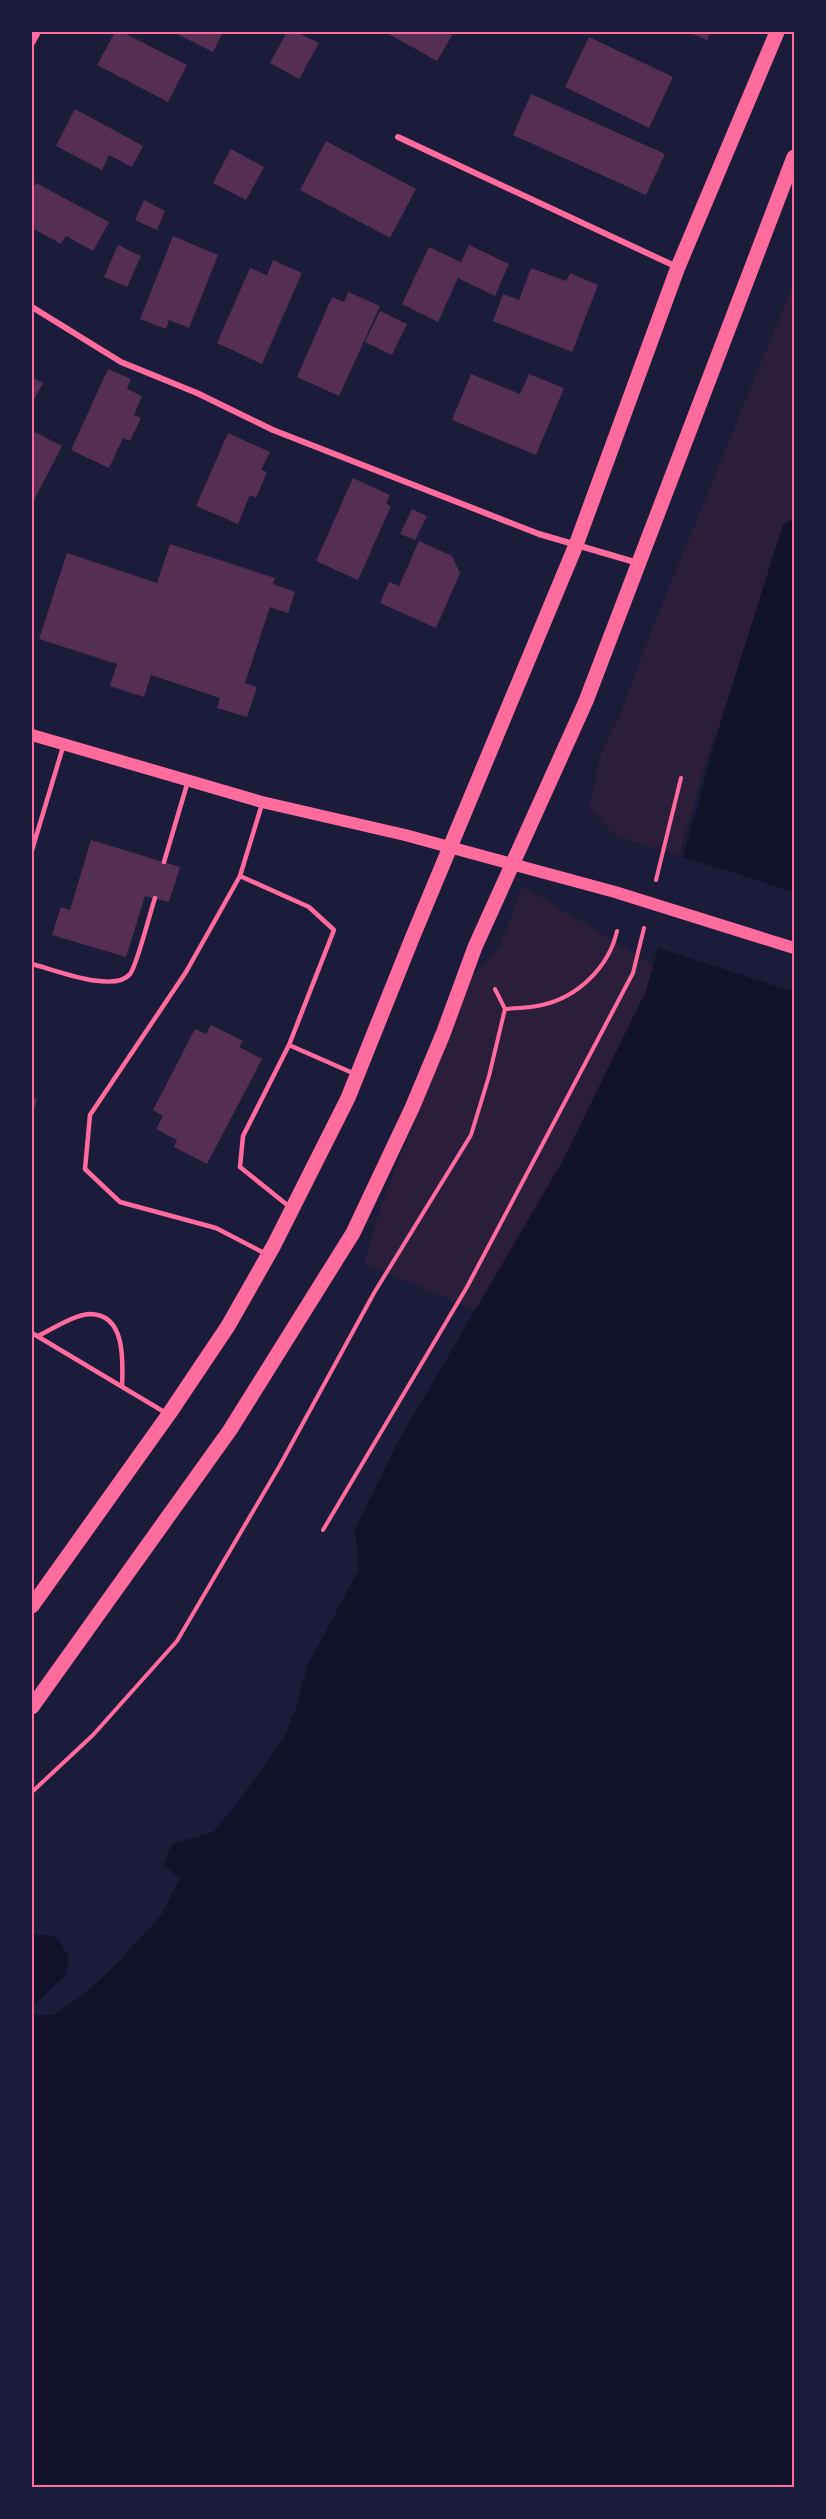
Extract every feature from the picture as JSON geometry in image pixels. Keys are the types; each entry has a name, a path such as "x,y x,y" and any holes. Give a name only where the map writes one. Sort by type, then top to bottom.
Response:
{"main road":[{"path":"32,1606 169,1414 228,1326 293,1209 358,1075 576,545 678,267 777,32"},
{"path":"32,1707 230,1430 353,1233 412,1108 443,1034 475,947 586,701 795,157"},
{"path":"32,735 262,802 450,848 615,892 795,948"}],"street":[{"path":"32,43 38,32"},
{"path":"398,137 678,267"},
{"path":"32,307 121,362 197,393 273,430 528,530 638,563"}],"lane":[{"path":"32,850 64,744"},
{"path":"164,862 188,780"},
{"path":"262,802 240,876 186,972 90,1115 85,1169 120,1202 216,1228 268,1256"},
{"path":"240,876 309,907 334,930 289,1045 243,1136 240,1167 293,1209"},
{"path":"32,963 103,983 121,982 131,974 154,898"},
{"path":"289,1045 358,1075"},
{"path":"38,1337 72,1319 89,1314 105,1316 112,1322 123,1350 122,1387"},
{"path":"32,1333 169,1414"}],"path":[{"path":"655,882 681,778"},
{"path":"323,1530 467,1287 611,1015 633,973 647,916"},
{"path":"505,1009 542,1005 574,992 600,970 613,948 617,931"},
{"path":"32,1792 93,1735 177,1641 279,1467 374,1293 471,1135 489,1076 505,1009 495,989"}],"shaded area":[{"path":"794,282 794,519 783,525 717,734 713,738 679,856 614,835 589,807 601,752 619,717 654,624"},
{"path":"794,519 794,2487 32,2488 32,2015 54,2015 87,1992 162,1914 180,1878 163,1865 172,1844 213,1832 241,1798 284,1738 298,1703 307,1667 359,1569 355,1529 399,1440 562,1162 646,991 717,734 783,525"},
{"path":"523,886 684,984 539,1338 364,1263 380,1209 415,1117 447,1003 499,947"},
{"path":"34,1934 57,1937 68,1956 67,1974 32,2007 32,1936"}],"pier":[{"path":"680,856 794,892 794,992 655,947"}],"building":[{"path":"115,32 122,32 187,65 168,102 97,65"},
{"path":"173,32 223,32 213,52"},
{"path":"287,32 296,32 319,43 299,79 270,63"},
{"path":"385,32 454,32 437,61"},
{"path":"688,32 710,32 707,40"},
{"path":"589,37 673,77 649,128 565,87"},
{"path":"531,94 665,154 646,195 513,135"},
{"path":"75,109 143,146 132,167 109,155 102,170 56,146"},
{"path":"326,141 416,189 390,238 300,190"},
{"path":"231,149 264,167 246,200 213,183"},
{"path":"36,183 109,222 93,251 66,236 61,244 32,228 32,191"},
{"path":"144,200 165,211 157,230 135,220"},
{"path":"173,236 218,255 189,328 169,320 166,329 140,319"},
{"path":"118,245 141,256 127,287 104,277"},
{"path":"469,245 509,264 495,296 458,278 438,322 402,304 429,247 461,262"},
{"path":"273,260 302,273 262,364 217,343 250,268 267,275"},
{"path":"531,268 566,281 570,273 598,285 572,352 493,321 503,294 519,300"},
{"path":"348,292 380,306 339,396 297,377 332,297 344,302"},
{"path":"380,311 407,324 392,355 365,342"},
{"path":"108,369 131,379 127,389 142,396 134,415 141,418 130,441 123,438 109,468 71,450"},
{"path":"471,374 520,394 529,374 564,388 536,455 452,420"},
{"path":"32,377 43,383 32,403"},
{"path":"35,432 62,446 32,504 32,438"},
{"path":"228,433 270,452 261,470 267,472 256,498 250,495 238,524 196,506"},
{"path":"353,478 390,495 386,504 391,506 358,580 316,561"},
{"path":"412,509 427,516 415,540 400,534"},
{"path":"419,541 452,556 460,573 436,628 380,603 389,582 399,586"},
{"path":"170,544 275,578 273,584 295,592 288,613 270,607 245,683 257,687 247,717 217,708 220,698 151,675 144,697 110,686 117,664 39,639 67,553 157,583"},
{"path":"91,840 180,867 169,902 145,896 126,957 52,935 61,907 70,910"},
{"path":"211,1025 243,1041 239,1047 262,1059 207,1164 174,1147 177,1140 156,1129 163,1116 153,1110 195,1029 206,1034"},
{"path":"32,1097 37,1099 32,1117"}]}
